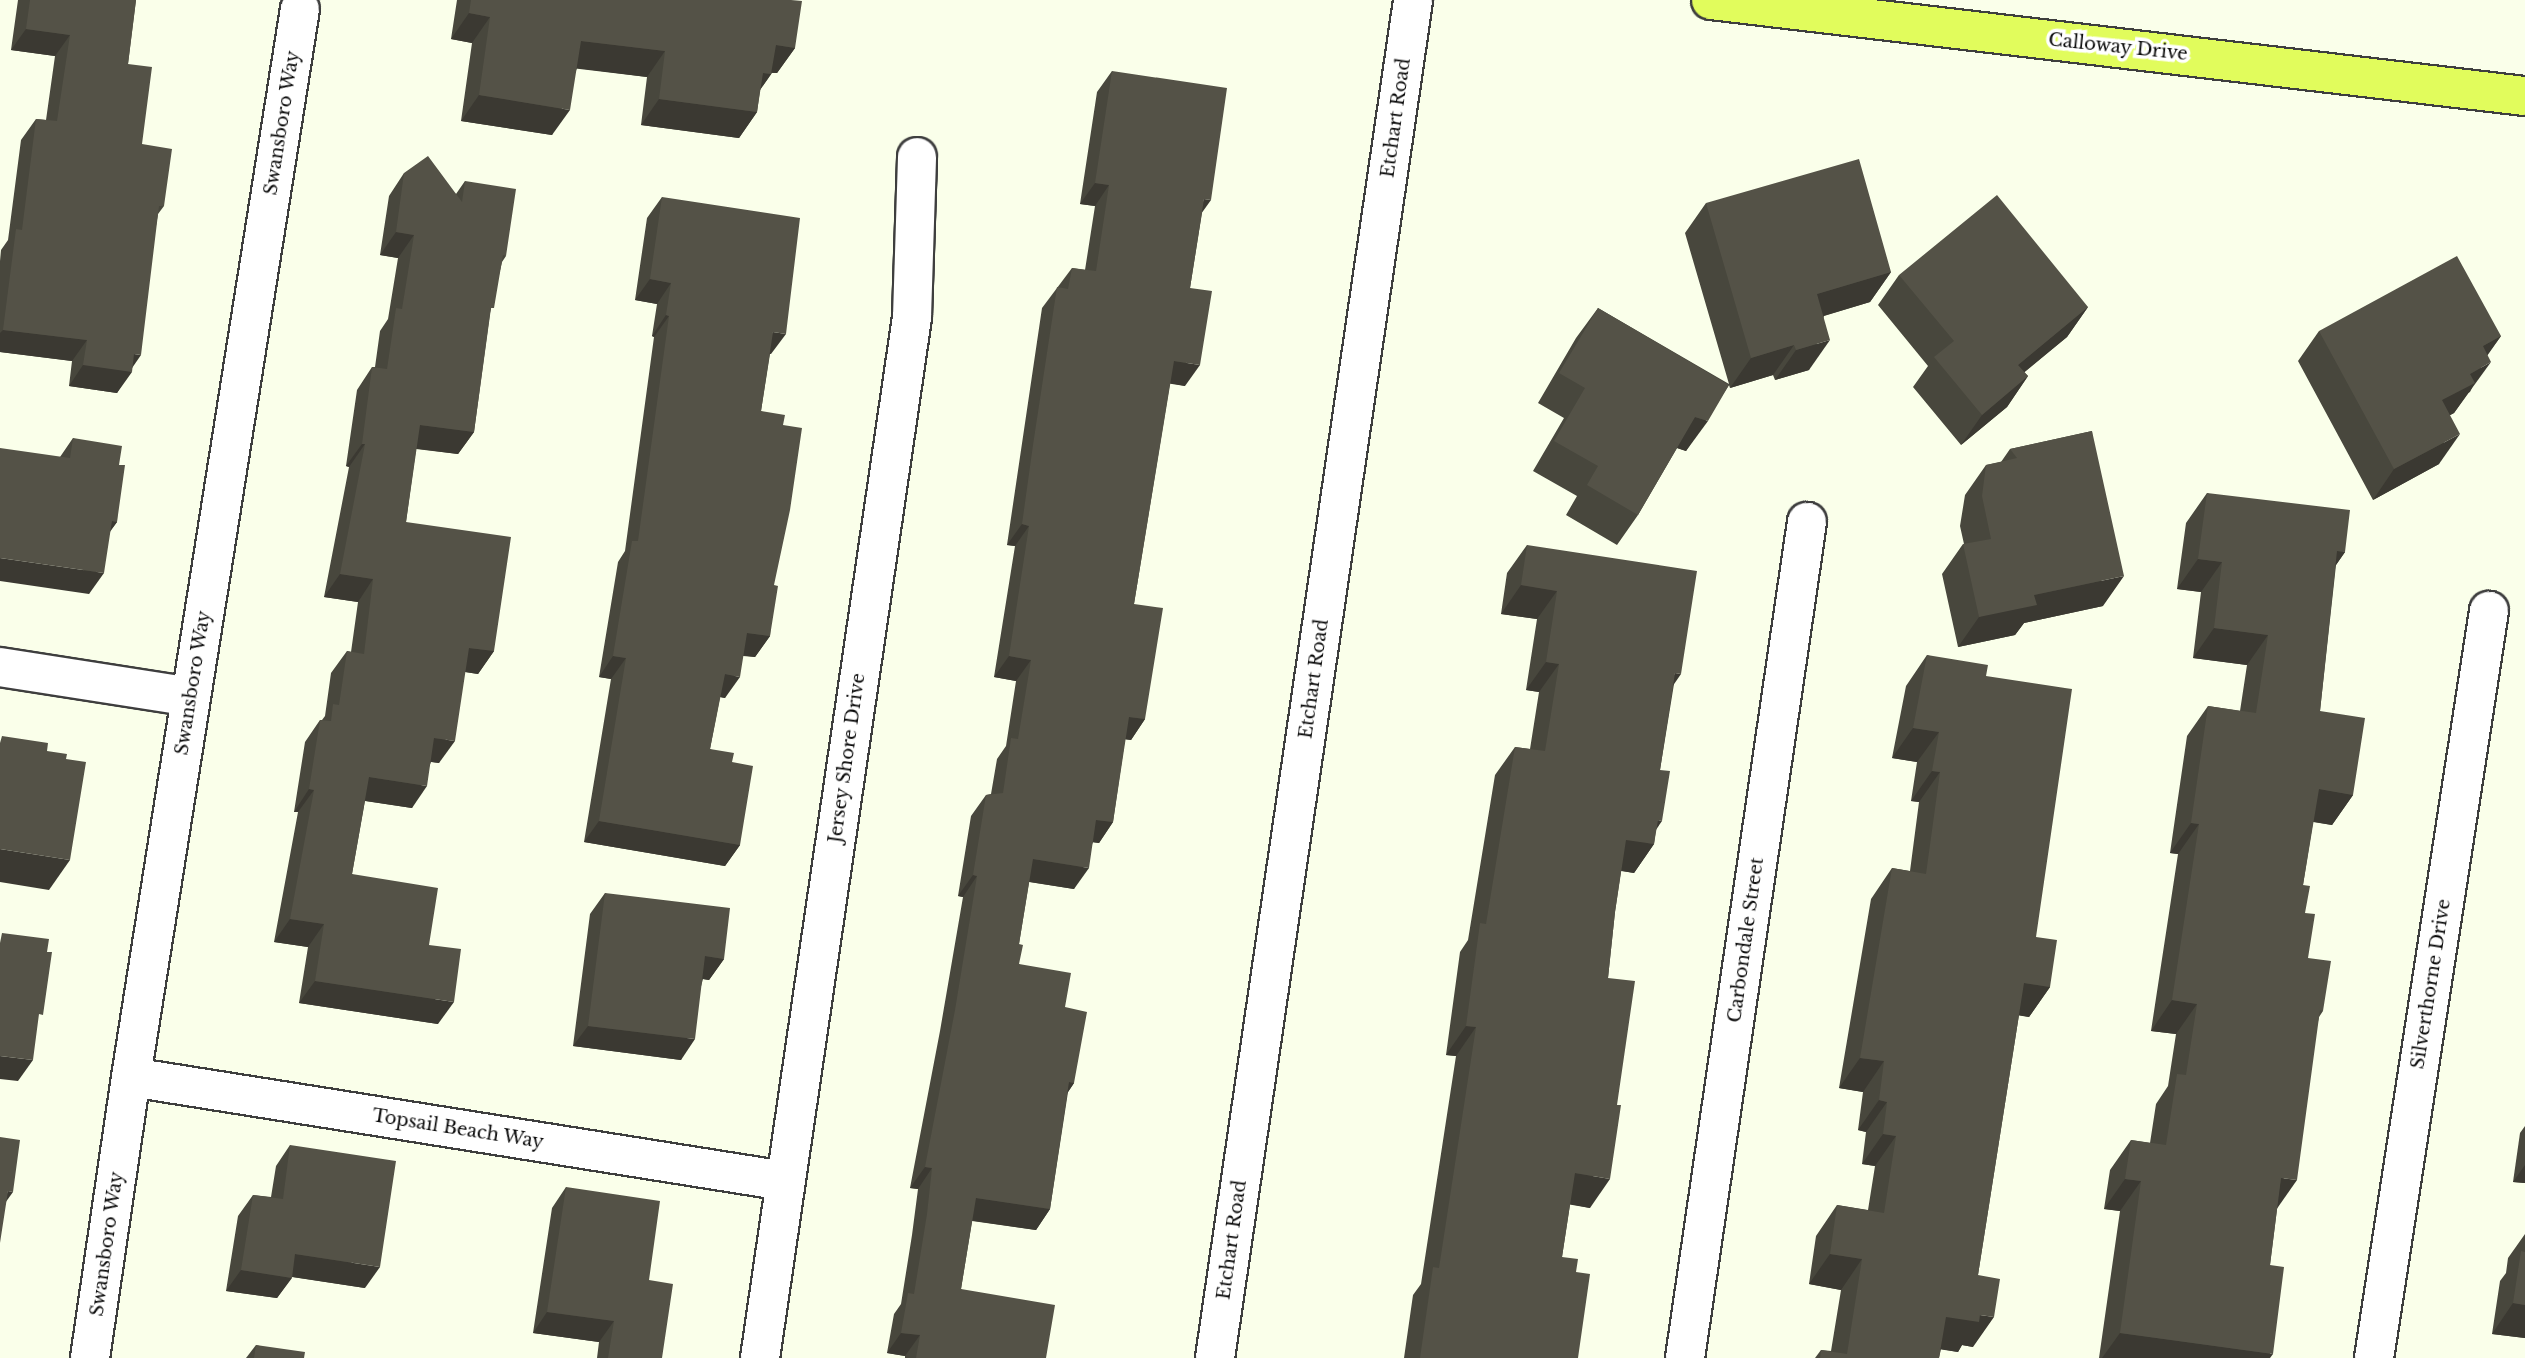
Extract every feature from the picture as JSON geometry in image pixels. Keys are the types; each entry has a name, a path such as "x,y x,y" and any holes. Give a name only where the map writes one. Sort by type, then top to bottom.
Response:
{"main road":[{"name":"Calloway Drive","path":"1711,0 2525,96"}],"street":[{"name":"Etchart Road","path":"1215,1358 1413,0"},
{"name":"Swansboro Way","path":"90,1358 131,1077 300,9"},
{"name":"Jersey Shore Drive","path":"760,1358 912,317 917,157"},
{"name":"Carbondale Street","path":"1685,1358 1807,522"},
{"name":"Silverthorne Drive","path":"2374,1358 2488,611"},
{"path":"0,667 191,697"},
{"name":"Topsail Beach Way","path":"131,1077 786,1181"}],"building":[{"path":"30,0 136,0 128,64 152,67 142,144 172,149 164,206 159,206 141,355 134,354 132,372 83,365 87,340 3,330 16,229 22,230 36,119 57,121 70,35 26,29"},
{"path":"471,0 802,1 795,48 776,45 771,74 763,73 757,112 659,99 665,51 581,41 570,110 479,95 490,17 469,13"},
{"path":"1112,71 1227,88 1211,200 1204,199 1190,288 1212,291 1200,365 1174,361 1134,604 1163,608 1145,719 1129,717 1113,822 1096,820 1089,868 1033,859 1019,944 1023,945 1019,964 1071,973 1065,1007 1087,1012 1074,1083 1069,1082 1050,1209 976,1198 961,1289 1055,1305 1046,1358 916,1358 920,1335 901,1333 908,1293 914,1294 927,1214 932,1168 925,1167 977,876 973,875 986,795 1003,793 1011,738 1018,739 1031,660 1009,656 1029,526 1022,524 1057,287 1068,289 1072,268 1096,271 1109,185 1095,183"},
{"path":"428,156 462,202 465,181 516,189 506,256 503,255 494,308 491,308 474,432 420,425 406,522 511,537 494,651 469,648 455,741 434,738 427,786 369,777 352,874 438,888 429,945 461,949 454,1002 315,981 324,924 290,919 314,790 309,789 320,720 331,721 333,704 339,705 347,651 364,654 373,579 340,574 365,444 362,444 372,367 387,369 396,308 402,309 414,235 396,232 404,173"},
{"path":"1859,159 1891,272 1817,294 1830,340 1796,350 1794,345 1751,358 1706,203"},
{"path":"1997,195 2088,307 2018,365 2028,376 1982,415 1934,357 1954,341 1899,275"},
{"path":"662,197 800,218 786,334 773,332 761,411 785,415 783,425 802,428 790,510 774,585 778,586 770,636 747,633 740,677 725,674 710,749 734,753 732,762 753,766 740,845 599,821 626,658 613,656 632,541 638,541 669,316 666,315 671,283 650,279"},
{"path":"2457,256 2501,336 2483,346 2491,362 2470,374 2475,383 2442,400 2460,434 2394,469 2319,331"},
{"path":"1598,308 1729,385 1708,421 1695,417 1638,515 1587,485 1598,466 1554,441 1585,388 1559,373"},
{"path":"2092,431 2124,576 2034,595 2037,605 1979,617 1963,544 1991,539 1982,496 1986,465 2017,458 2010,449"},
{"path":"73,438 122,446 119,465 125,465 117,522 112,521 104,573 0,558 0,448 70,458"},
{"path":"2207,493 2350,510 2345,552 2337,551 2320,711 2365,718 2353,795 2319,789 2303,885 2310,886 2305,913 2315,914 2308,958 2331,961 2323,1011 2320,1010 2297,1180 2281,1178 2270,1265 2284,1267 2273,1354 2120,1333 2141,1181 2125,1179 2131,1140 2166,1145 2177,1074 2186,1075 2197,1004 2172,1000 2199,824 2191,823 2208,706 2256,713 2268,635 2214,628 2222,562 2198,559"},
{"path":"1527,545 1697,571 1681,674 1675,673 1660,770 1670,771 1662,821 1658,820 1654,844 1626,840 1615,912 1608,978 1635,981 1617,1105 1621,1105 1610,1179 1575,1173 1562,1257 1578,1259 1576,1272 1590,1274 1578,1358 1420,1358 1433,1267 1439,1268 1476,1027 1466,1026 1480,923 1486,924 1515,747 1545,751 1559,664 1546,662 1557,591 1521,585"},
{"path":"1927,655 1988,665 1986,676 2072,689 2036,937 2057,940 2050,987 2024,983 1978,1275 2000,1279 1994,1317 1980,1315 1979,1322 1946,1317 1939,1358 1820,1358 1821,1350 1847,1354 1862,1259 1830,1254 1837,1205 1884,1213 1896,1136 1883,1134 1887,1102 1879,1100 1884,1061 1860,1058 1892,868 1926,874 1940,772 1932,771 1939,732 1913,728"},
{"path":"2,736 48,743 47,751 67,754 66,759 86,762 70,860 0,849"},
{"path":"605,893 730,908 724,959 705,956 695,1039 588,1026"},
{"path":"2,933 49,939 47,952 52,952 33,1060 0,1056"},
{"path":"0,1137 20,1140 13,1192 8,1191 0,1243"},
{"path":"290,1145 396,1161 380,1267 295,1254 292,1278 241,1270 253,1195 283,1199"},
{"path":"566,1187 660,1201 649,1280 673,1284 662,1358 608,1358 614,1321 547,1312"},
{"path":"2521,1251 2525,1252 2525,1305 2513,1303"},
{"path":"256,1345 305,1352 304,1358 254,1358"}]}
